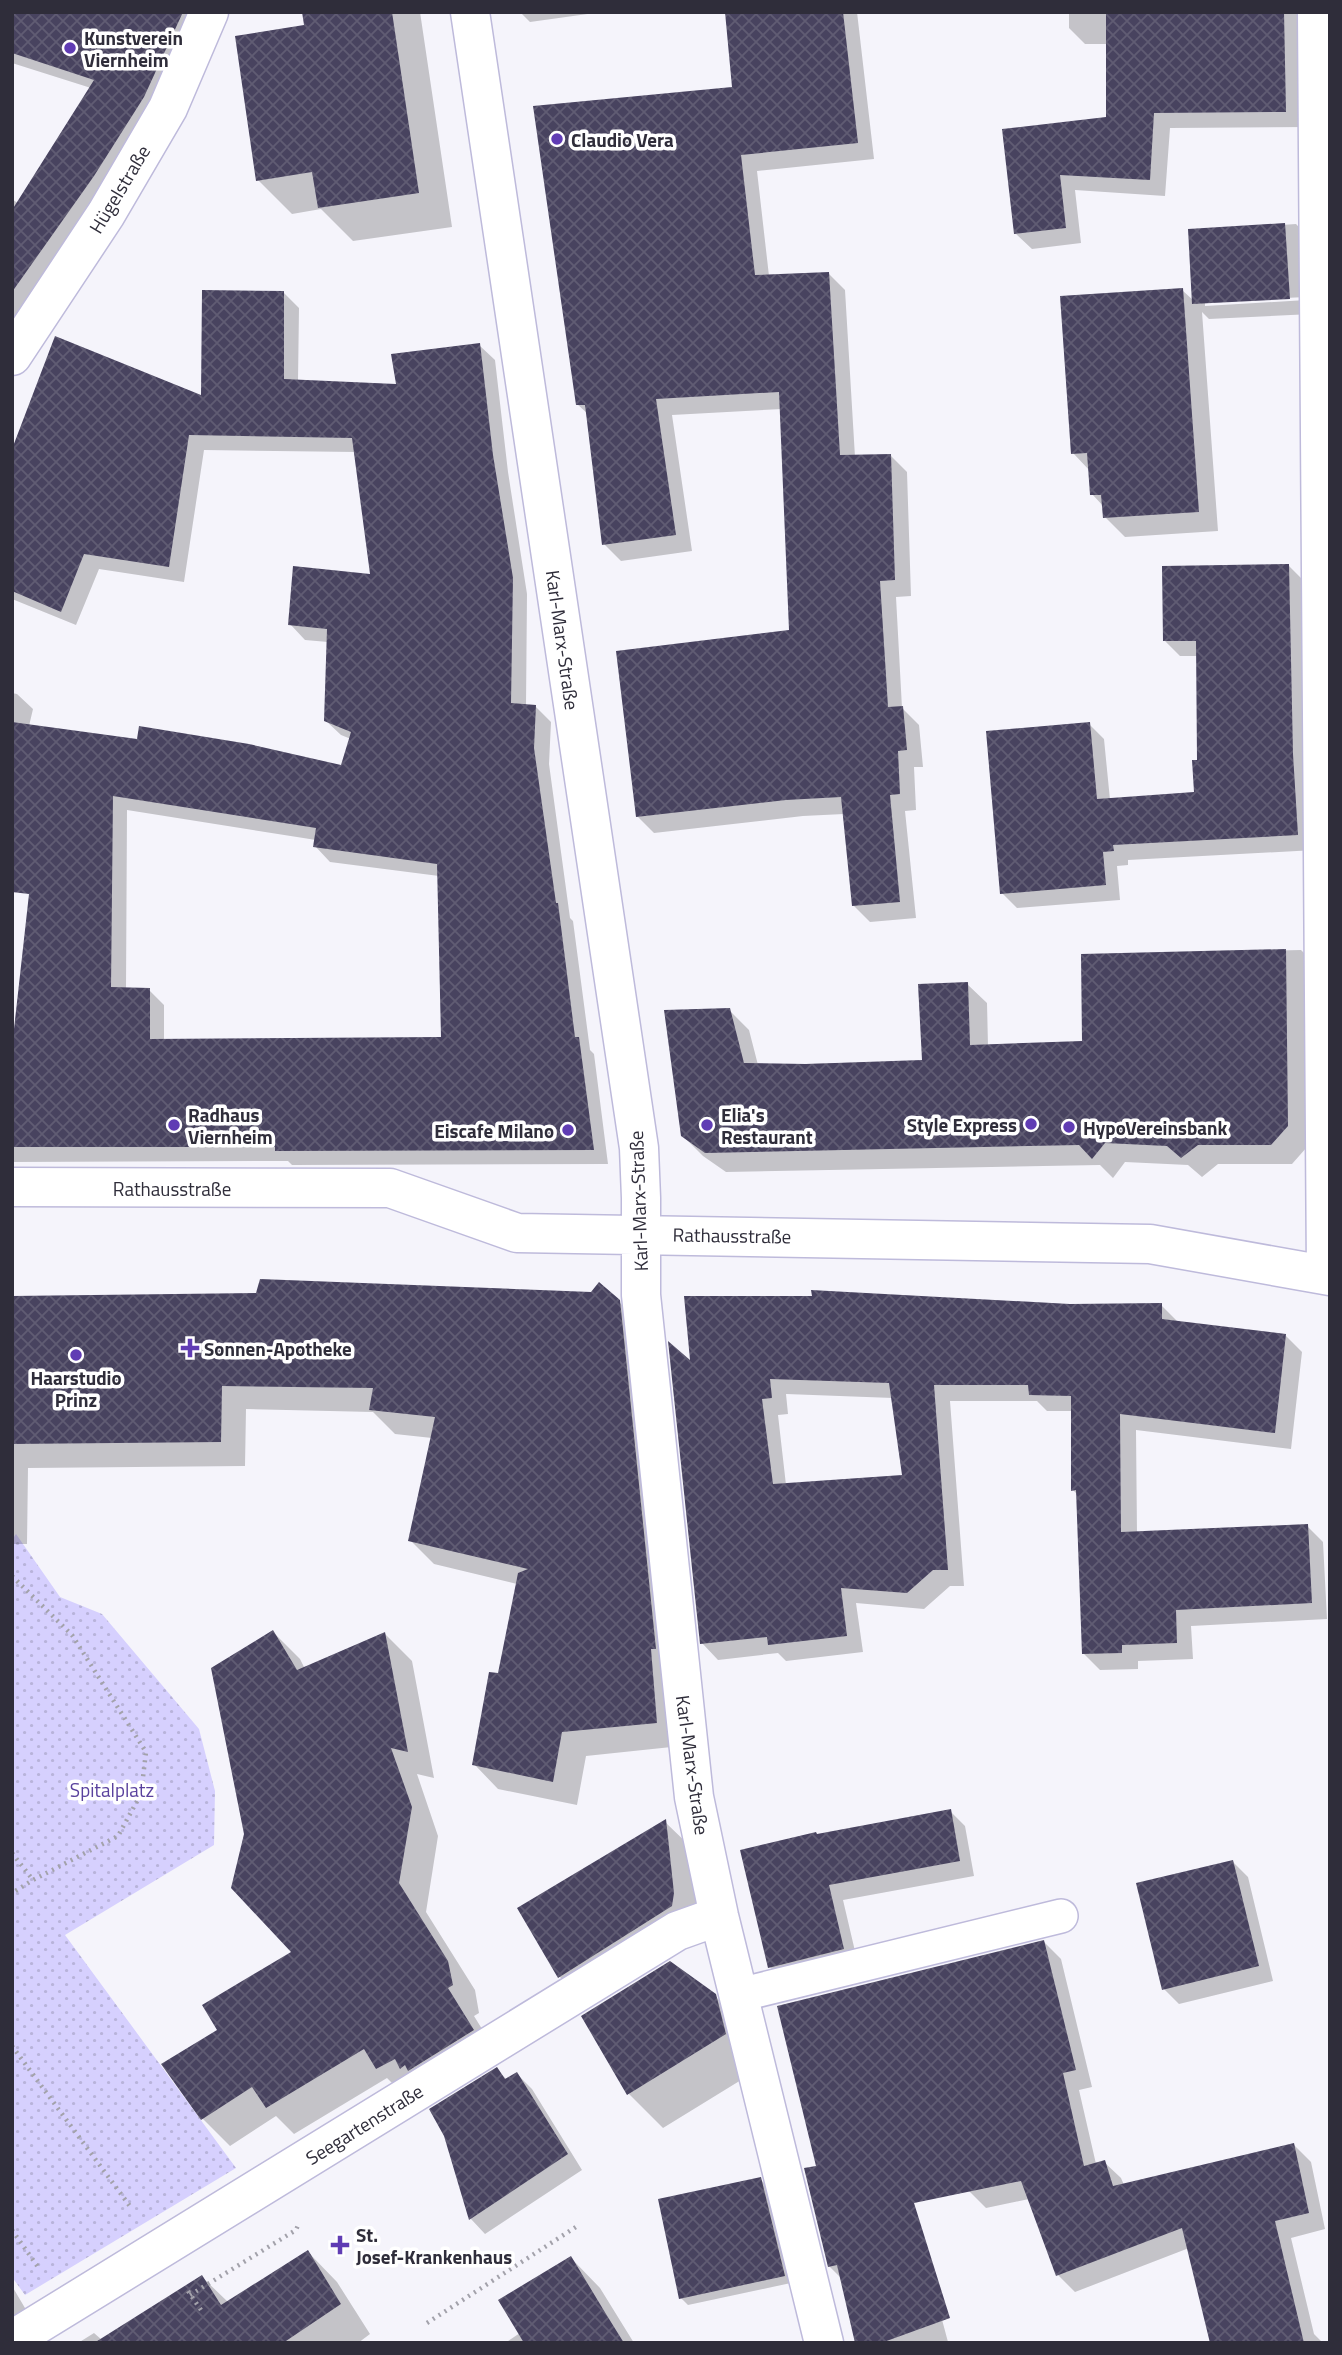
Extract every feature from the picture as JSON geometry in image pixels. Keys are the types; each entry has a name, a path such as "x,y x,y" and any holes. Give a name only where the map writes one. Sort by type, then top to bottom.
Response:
{"street":[{"name":"Hügelstraße","path":"12,356 106,214 167,108 209,12"},
{"name":"Karl-Marx-Straße","path":"470,12 639,1148 642,1198 641,1295 694,1797 719,1916 824,2343"},
{"path":"1317,12 1328,1276"},
{"name":"Rathausstraße","path":"12,1187 390,1188 517,1233 641,1233 1150,1244 1328,1276"},
{"name":"Seegartenstraße","path":"12,2340 677,1931 719,1916"}],"lane":[{"path":"739,1995 1061,1916"}],"path":[{"path":"12,1576 72,1635 146,1752 141,1794 118,1836 12,1893"},
{"path":"12,1853 33,1880"},
{"path":"12,2046 161,2249"},
{"path":"427,2323 579,2225"},
{"path":"190,2295 203,2313"}],"green space":[{"name":"Spitalplatz","path":"16,1534 60,1597 102,1614 199,1729 215,1791 214,1845 65,1935 236,2168 25,2295 12,2277 12,1540"}],"building":[{"path":"12,12 183,12 144,97 94,176 12,292 12,210 94,80 12,53"},
{"path":"302,12 392,12 419,193 318,208 312,172 256,181 235,36 304,25"},
{"path":"725,12 843,12 858,143 741,155 755,275 829,272 840,455 891,454 895,580 880,581 888,707 903,706 907,750 898,751 900,794 890,795 900,902 852,906 841,797 786,800 636,817 616,651 789,630 779,392 656,399 676,535 602,545 585,405 576,405 533,106 732,87"},
{"path":"1106,12 1284,12 1286,112 1154,113 1150,180 1060,175 1066,228 1014,234 1002,129 1106,117"},
{"path":"1285,223 1290,299 1192,304 1188,229"},
{"path":"1183,288 1199,512 1103,518 1101,495 1090,495 1087,453 1071,454 1060,296"},
{"path":"202,290 284,291 284,379 396,384 391,354 480,343 493,455 513,578 511,703 536,705 534,748 575,1037 579,1037 594,1150 275,1151 275,1147 12,1147 12,1047 29,894 12,892 12,722 137,739 139,726 249,744 341,765 351,732 324,721 327,629 288,625 293,566 370,574 352,438 189,435 169,567 84,554 61,612 12,591 12,449 55,336 201,395","holes":["113,796 316,828 313,847 437,864 441,1037 150,1039 150,988 111,987"]},
{"path":"1289,564 1293,754 1298,835 1113,845 1114,851 1103,852 1106,885 1000,894 986,731 1090,722 1097,799 1194,792 1192,760 1197,760 1196,641 1163,641 1162,566"},
{"path":"1286,949 1288,1126 1271,1145 1198,1145 1181,1158 1167,1146 1105,1143 1092,1159 1079,1145 705,1153 681,1136 664,1010 730,1008 744,1063 922,1060 918,984 968,982 970,1045 1082,1041 1081,954"},
{"path":"260,1279 591,1292 599,1282 620,1300 656,1649 651,1649 657,1723 562,1732 553,1782 472,1765 489,1672 498,1673 518,1573 528,1569 408,1541 435,1417 369,1410 373,1388 222,1386 221,1442 12,1444 12,1296 256,1293"},
{"path":"811,1290 1070,1304 1162,1303 1162,1319 1286,1334 1275,1433 1120,1414 1121,1532 1308,1524 1312,1603 1176,1610 1177,1643 1122,1645 1122,1653 1082,1654 1076,1490 1071,1491 1071,1396 1029,1395 1028,1385 934,1385 948,1570 933,1570 907,1593 841,1588 847,1636 768,1645 767,1637 700,1644 668,1341 690,1360 684,1296 812,1296","holes":["770,1379 889,1383 902,1475 773,1484 762,1399 772,1398"]},
{"path":"273,1630 297,1670 385,1632 408,1752 391,1748 412,1807 399,1883 448,1961 453,1985 448,1988 474,2030 408,2071 405,2065 400,2069 395,2059 376,2069 364,2049 266,2108 252,2087 201,2120 161,2064 217,2030 202,2005 291,1952 231,1888 244,1834 211,1668"},
{"path":"951,1809 960,1861 829,1885 844,1949 768,1968 740,1850 816,1832 817,1834"},
{"path":"666,1819 674,1893 672,1906 558,1978 517,1908"},
{"path":"1233,1860 1259,1966 1162,1990 1136,1883"},
{"path":"1044,1940 1076,2070 1063,2073 1084,2166 1105,2160 1113,2186 1294,2143 1309,2213 1275,2221 1304,2343 1210,2343 1182,2228 1056,2276 1021,2181 914,2203 950,2318 881,2343 855,2343 837,2265 828,2267 804,2168 816,2166 777,2006"},
{"path":"670,1961 716,1994 726,2034 627,2095 581,2016"},
{"path":"497,2067 505,2079 517,2072 568,2154 469,2220 444,2136 429,2109"},
{"path":"761,2177 785,2276 679,2299 658,2199"},
{"path":"308,2250 341,2304 283,2343 94,2343 202,2275 221,2305"},
{"path":"571,2256 624,2343 524,2343 498,2300"}],"place":[{"name":"Kunstverein Viernheim","path":"70,48"},
{"name":"Claudio Vera","path":"557,139"},
{"name":"Style Express","path":"1031,1124"},
{"name":"Radhaus Viernheim","path":"174,1125"},
{"name":"Elia's Restaurant","path":"707,1125"},
{"name":"HypoVereinsbank","path":"1069,1127"},
{"name":"Eiscafe Milano","path":"568,1130"},
{"name":"Sonnen-Apotheke","path":"190,1348"},
{"name":"Haarstudio Prinz","path":"76,1355"},
{"name":"St. Josef-Krankenhaus","path":"340,2245"}]}
